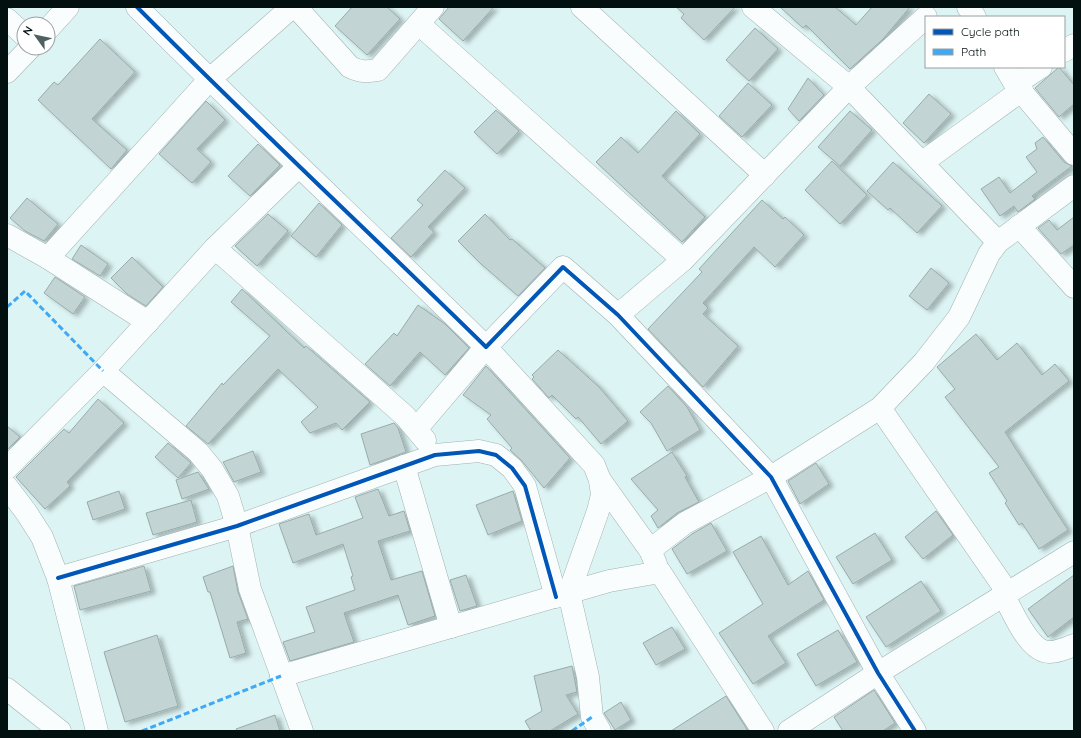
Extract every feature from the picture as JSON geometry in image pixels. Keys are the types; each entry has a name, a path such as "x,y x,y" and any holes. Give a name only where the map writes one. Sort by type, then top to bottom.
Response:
{"main road":[{"path":"56,20 68,7"},
{"path":"137,7 209,80 300,166 486,347 594,465 600,480 650,550 660,572 763,731"},
{"path":"48,258 209,80 292,7"},
{"path":"296,7 350,67 359,71 378,70 433,7"},
{"path":"582,7 765,175"},
{"path":"753,7 849,87 923,162 998,242"},
{"path":"968,7 973,16"},
{"path":"618,315 683,260 849,87 929,12"},
{"path":"7,19 16,27"},
{"path":"419,24 683,260"},
{"path":"1065,50 1074,45"},
{"path":"7,72 22,56"},
{"path":"923,162 1014,80 1039,68"},
{"path":"1014,80 1074,154"},
{"path":"7,468 103,371 215,248 300,166"},
{"path":"650,550 685,523 771,477 880,408 924,362 959,317 990,254 998,242 1074,186"},
{"path":"1018,226 1074,287"},
{"path":"7,235 48,258 148,322"},
{"path":"215,248 287,310 417,428 435,455"},
{"path":"417,428 486,347 564,267 618,315 771,477 878,673 915,731"},
{"path":"103,371 185,440 212,469 228,496 237,526 250,589 302,731"},
{"path":"880,408 1006,594 1028,640 1037,649 1049,652 1074,645"},
{"path":"58,578 237,526 435,455 479,451 496,455 512,468 526,486 588,677 592,717 600,731"},
{"path":"404,466 452,627"},
{"path":"562,595 598,511 602,495 600,480"},
{"path":"7,488 26,512 42,537 58,578 97,731"},
{"path":"789,731 878,673 1074,552"},
{"path":"281,676 609,581 660,572"},
{"path":"7,689 37,724 60,731"}],"building":[{"path":"352,7 387,7 400,19 367,55 335,26"},
{"path":"449,7 494,7 463,41 439,19"},
{"path":"676,7 735,7 704,40 681,18 684,14"},
{"path":"780,7 835,7 856,25 872,7 910,7 883,39 850,69 806,25 803,28"},
{"path":"755,28 778,49 749,81 726,60"},
{"path":"100,39 135,72 92,119 127,150 111,169 38,100 54,82 58,85"},
{"path":"1058,68 1060,68 1074,85 1074,104 1059,117 1035,88"},
{"path":"808,78 824,95 799,121 788,109"},
{"path":"748,83 772,105 742,137 719,116"},
{"path":"929,94 951,114 924,143 903,123"},
{"path":"206,101 225,120 197,149 211,162 192,183 159,154"},
{"path":"496,110 519,131 497,154 474,132"},
{"path":"676,111 700,134 662,176 705,217 682,242 596,162 621,137 638,153"},
{"path":"850,111 872,130 840,166 818,147"},
{"path":"1043,137 1064,162 1072,166 1032,196 1035,199 1018,212 1014,206 1000,216 981,189 999,177 1010,193 1037,172 1026,157 1037,149 1035,143"},
{"path":"258,144 280,165 250,196 228,176"},
{"path":"832,161 867,195 840,224 805,190"},
{"path":"893,162 942,206 917,233 890,208 888,210 867,191"},
{"path":"445,170 465,188 428,227 434,232 411,257 391,238 423,205 417,200"},
{"path":"27,198 58,224 44,241 25,231 10,218"},
{"path":"762,200 783,219 785,217 804,235 775,267 754,247 703,303 708,308 703,314 738,346 703,387 648,329 702,272 699,269"},
{"path":"319,203 342,225 316,257 291,236"},
{"path":"268,214 288,231 257,266 235,246"},
{"path":"485,214 510,240 512,239 545,268 518,296 481,264 458,241"},
{"path":"1074,217 1074,245 1061,254 1038,228 1049,220 1057,230"},
{"path":"81,245 108,264 100,276 72,259"},
{"path":"132,257 163,287 146,306 127,294 111,278"},
{"path":"931,268 949,283 927,310 909,296"},
{"path":"55,277 85,297 73,314 44,293"},
{"path":"242,289 304,348 306,346 370,402 342,430 336,423 310,433 301,422 318,407 278,369 208,444 186,426 222,383 223,385 270,336 231,302"},
{"path":"418,305 445,324 469,348 445,375 420,352 390,386 365,364 394,333 397,336"},
{"path":"976,334 997,360 1017,343 1042,375 1055,364 1069,381 1005,432 1068,530 1039,549 1022,523 1019,525 1005,503 1007,501 989,473 999,467 945,397 955,389 937,367"},
{"path":"558,350 599,387 628,421 601,444 578,417 576,419 552,395 549,398 532,379 534,377 532,375"},
{"path":"486,366 570,458 544,488 522,461 510,450 512,448 487,419 491,415 463,395"},
{"path":"668,386 687,407 700,430 667,451 651,423 640,412"},
{"path":"98,399 124,423 67,482 70,486 45,509 16,477 64,429 69,433"},
{"path":"394,423 398,428 406,452 370,465 361,434"},
{"path":"7,426 20,437 7,450"},
{"path":"168,443 191,463 178,478 155,457"},
{"path":"253,451 261,472 234,482 223,462"},
{"path":"672,452 687,476 685,477 699,502 677,513 658,528 651,516 658,510 631,479"},
{"path":"816,463 829,484 800,504 788,481"},
{"path":"198,472 209,489 182,499 176,480"},
{"path":"378,489 389,516 404,511 410,531 378,541 391,580 422,571 435,616 408,625 398,595 344,613 354,642 290,661 283,642 315,632 306,607 355,590 351,577 353,576 343,544 293,563 279,524 309,514 316,535 363,518 355,497"},
{"path":"119,491 125,509 93,520 87,502"},
{"path":"513,491 522,521 488,535 476,505"},
{"path":"191,500 197,522 153,535 146,513"},
{"path":"936,511 953,535 923,559 905,537"},
{"path":"711,523 727,551 687,574 672,549 692,534"},
{"path":"875,533 892,560 853,584 836,557"},
{"path":"761,536 788,585 808,571 824,600 768,636 786,663 753,684 719,633 763,604 733,552"},
{"path":"144,566 151,591 80,610 74,586"},
{"path":"233,566 238,592 248,619 237,622 246,653 230,658 210,592 208,592 203,577"},
{"path":"466,575 477,606 460,611 450,580"},
{"path":"1074,575 1074,617 1048,637 1028,609"},
{"path":"921,581 941,611 886,647 866,617"},
{"path":"672,627 685,649 656,665 643,643"},
{"path":"838,630 857,662 816,686 797,654"},
{"path":"157,635 178,706 125,722 104,652"},
{"path":"572,666 577,692 566,695 578,714 550,731 531,731 525,721 542,711 534,676"},
{"path":"874,690 895,723 883,731 843,731 834,717"},
{"path":"726,696 748,731 671,731"},
{"path":"621,702 631,720 615,730 604,713"},
{"path":"275,715 280,731 237,731 236,729"}],"marked path":[{"path":"7,307 25,291 103,371"},
{"path":"142,731 281,676"},
{"path":"572,731 592,717"}],"cycle path":[{"path":"137,7 223,93 486,347 563,267 618,315 771,477 878,673 915,731"},
{"path":"58,578 237,526 435,455 479,451 496,455 512,468 525,486 556,597"}]}
